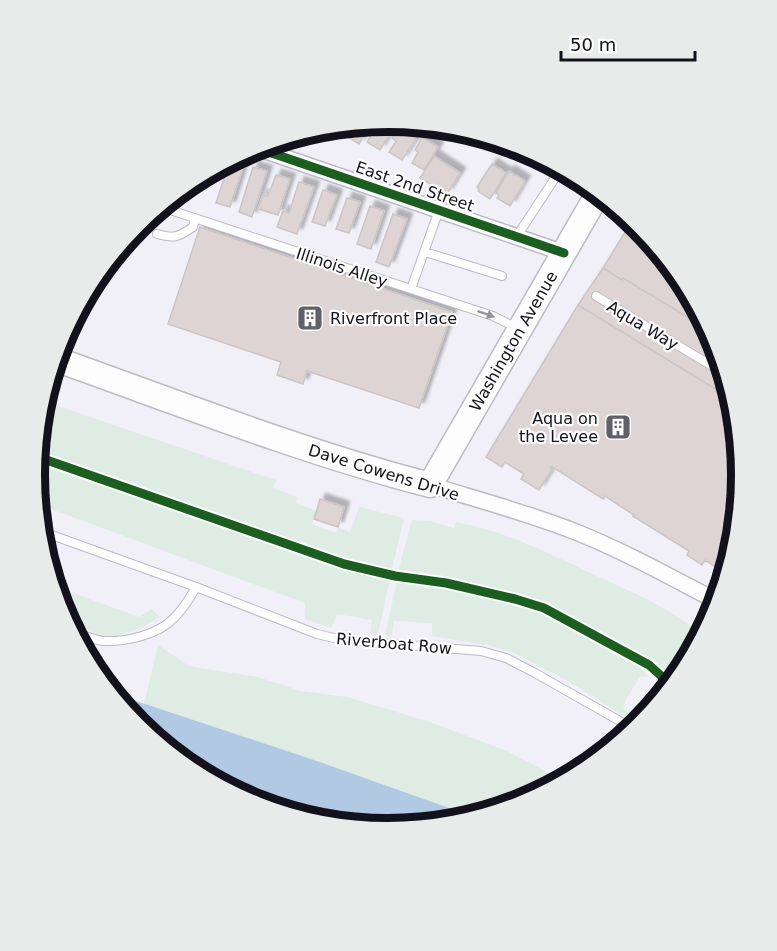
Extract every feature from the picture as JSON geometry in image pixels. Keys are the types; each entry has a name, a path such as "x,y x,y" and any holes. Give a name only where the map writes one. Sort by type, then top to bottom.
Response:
{"main road":[{"name":"Washington Avenue","path":"430,485 594,200"},
{"name":"Dave Cowens Drive","path":"64,362 319,453 430,485"}],"street":[{"name":"East 2nd Street","path":"271,153 564,253"},
{"name":"Dave Cowens Drive","path":"430,485 531,515 577,533 710,595"}],"lane":[{"path":"517,236 556,176"},
{"name":"Illinois Alley","path":"170,210 493,316 520,329"},
{"path":"411,289 440,210"},
{"path":"157,234 170,238 179,236 194,227 195,219"},
{"path":"424,252 502,276"},
{"name":"Aqua Way","path":"596,296 715,368"},
{"name":"Riverboat Row","path":"51,535 317,634 342,640 481,651 506,658 625,724"},
{"path":"85,636 101,641 125,640 146,635 173,620 196,587"}],"shaded area":[{"path":"53,404 276,480 273,488 297,497 296,503 317,511 312,524 336,533 338,527 350,532 359,507 404,518 391,573 258,532 46,456"},
{"path":"46,462 347,568 390,579 378,634 370,634 372,620 337,614 331,628 305,619 305,603 47,508"},
{"path":"412,520 430,521 454,528 456,522 493,531 546,552 651,601 695,630 668,675 551,608 467,584 397,575"},
{"path":"397,581 473,591 527,605 563,622 637,663 648,677 640,677 626,699 623,709 634,715 630,719 566,680 514,653 492,646 432,636 432,623 394,621 392,635 385,635"},
{"path":"64,590 139,617 152,609 160,617 143,627 120,635 99,636 79,624"},
{"path":"158,645 189,666 258,677 301,691 347,697 427,721 507,751 554,776 499,801 459,811 317,761 144,704"}],"water":[{"path":"127,698 317,761 459,811 411,818 366,818 321,812 278,801 237,784 198,761 162,734"}],"building":[{"path":"391,132 380,150 367,142 373,133"},
{"path":"396,132 406,133 416,139 402,160 389,152 396,141 392,138"},
{"path":"365,133 359,144 347,135"},
{"path":"422,137 438,147 424,170 412,163 418,152 415,150"},
{"path":"434,156 460,173 447,194 420,178"},
{"path":"244,164 230,207 216,203 226,173"},
{"path":"492,164 506,173 490,199 478,191 477,187"},
{"path":"253,167 267,171 252,217 239,212"},
{"path":"509,171 525,181 510,206 497,198 499,195 496,193"},
{"path":"276,175 290,179 278,215 258,209 263,195 268,196"},
{"path":"299,182 314,187 297,234 277,227 283,211 289,213"},
{"path":"323,190 337,195 325,226 312,222"},
{"path":"347,198 360,202 349,233 336,229"},
{"path":"370,206 384,211 371,249 357,244"},
{"path":"393,214 407,219 389,267 376,262"},
{"name":"Riverfront Place","path":"200,227 452,312 419,408 307,371 303,384 277,375 281,362 168,324"},
{"path":"627,229 661,266 696,322 623,278 622,280 603,268"},
{"path":"603,268 696,322 714,365 721,393 578,305"},
{"name":"Aqua on the Levee","path":"578,305 721,393 729,431 732,476 729,520 719,569 705,560 702,565 687,555 689,551 605,496 603,499 551,466 552,469 539,490 521,479 524,474 505,462 502,467 486,457"},
{"path":"320,499 344,507 338,527 314,519"}],"cycle path":[{"path":"271,153 564,253"},
{"path":"46,460 344,564 395,576 446,583 544,608 649,665 665,679"}],"place":[{"name":"Riverfront Place","path":"310,318"},
{"name":"Aqua on the Levee","path":"618,427"}]}
